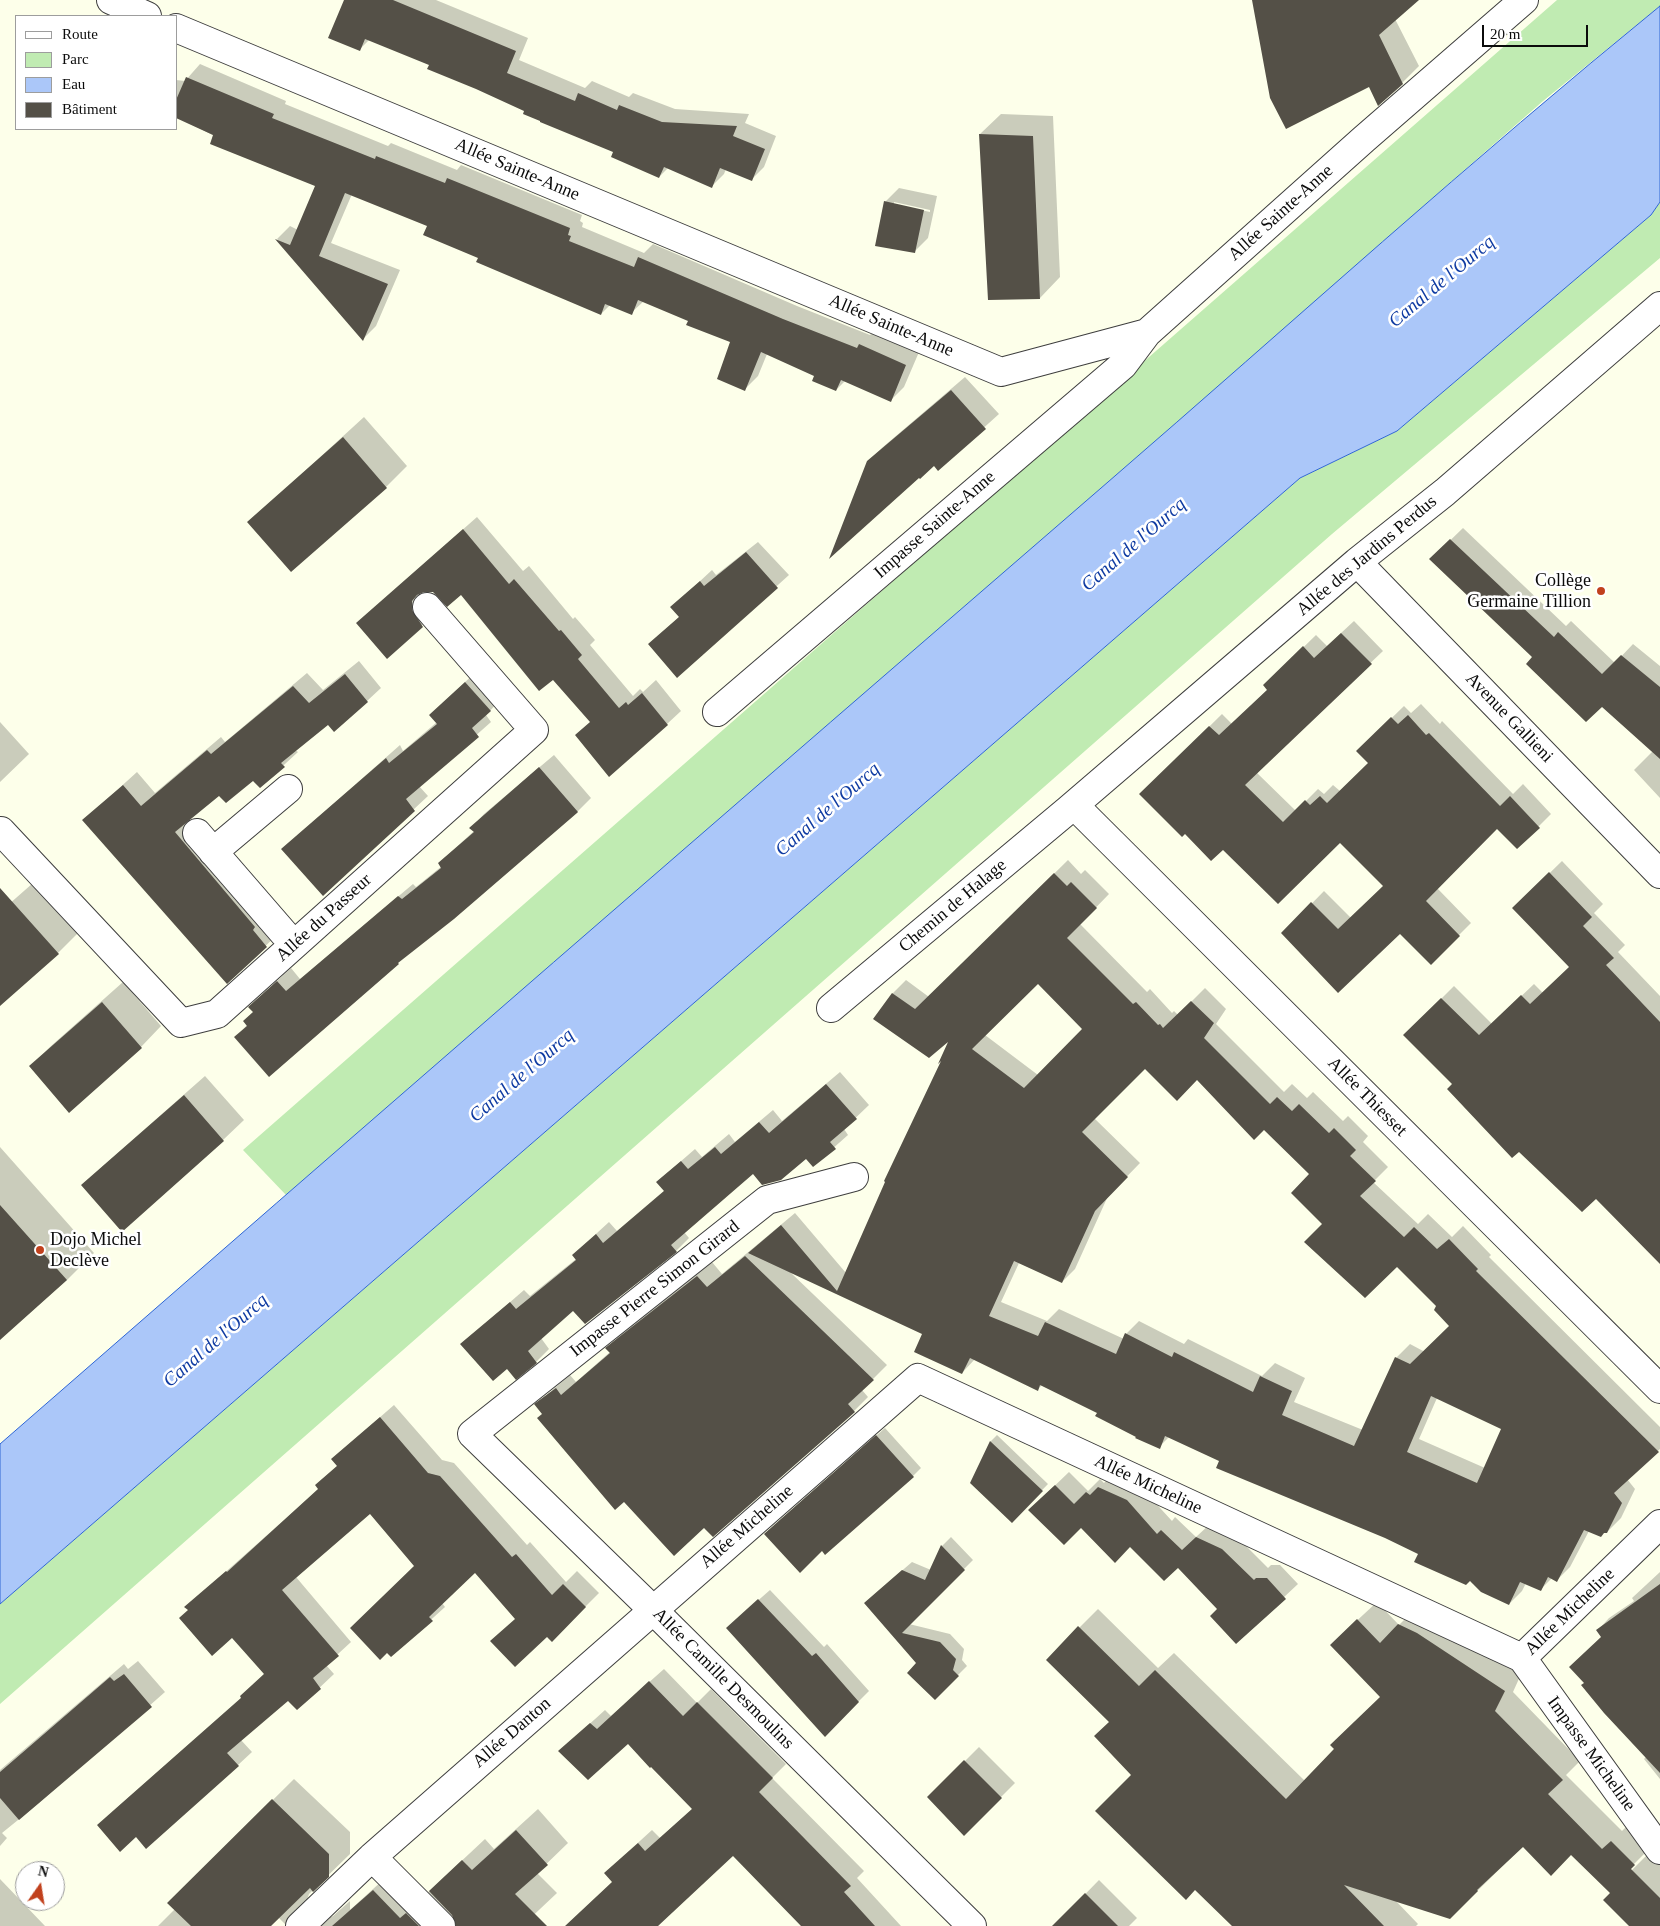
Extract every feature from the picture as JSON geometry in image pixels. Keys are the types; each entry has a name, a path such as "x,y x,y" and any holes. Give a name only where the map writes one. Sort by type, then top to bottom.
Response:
{"street":[{"path":"111,0 145,15"},
{"name":"Allée Sainte-Anne","path":"178,29 1001,372 1147,333 1357,145 1524,0"},
{"name":"Allée des Jardins Perdus","path":"1074,805 1357,562 1445,492 1660,306"},
{"name":"Impasse Sainte-Anne","path":"716,712 1122,365 1147,333"},
{"name":"Avenue Gallieni","path":"1357,562 1660,874"},
{"name":"Allée du Passeur","path":"1,832 181,1023 217,1014 534,730 427,607"},
{"path":"288,789 205,842 294,945"},
{"name":"Chemin de Halage","path":"831,1008 1074,805"},
{"name":"Allée Thiesset","path":"1074,805 1660,1388"},
{"name":"Impasse Pierre Simon Girard","path":"472,1434 768,1200 854,1177"},
{"name":"Allée Micheline","path":"652,1609 918,1378 1522,1658 1660,1524"},
{"name":"Allée Camille Desmoulins","path":"472,1434 652,1609 972,1926"},
{"name":"Allée Danton","path":"300,1926 372,1857 652,1609"},
{"name":"Impasse Micheline","path":"1522,1658 1660,1850"},
{"path":"372,1857 441,1926"}],"green space":[{"path":"1557,0 1660,0 1660,6 1543,101 1195,407 286,1195 243,1150"},
{"path":"1660,202 1660,258 1332,534 0,1704 0,1604 1300,478 1397,431 1651,215"}],"water":[{"name":"Canal de l'Ourcq","path":"1660,6 1660,202 1651,215 1397,431 1300,478 0,1604 0,1444 1451,182"}],"building":[{"path":"344,0 393,0 516,51 507,73 575,101 578,93 617,110 619,105 662,122 737,126 733,136 765,149 752,181 720,168 712,188 664,167 659,178 611,157 613,152 540,122 523,114 524,111 427,69 429,65 365,39 360,51 328,38"},
{"path":"1252,0 1419,0 1379,35 1403,84 1378,106 1369,87 1286,129 1270,98"},
{"path":"186,77 274,114 272,118 375,159 376,156 445,183 447,178 570,228 568,235 571,236 569,241 634,267 638,257 783,319 857,348 859,344 906,365 891,402 841,380 836,391 812,381 814,376 761,352 745,391 717,379 730,342 686,325 688,321 638,300 632,315 605,304 601,315 476,262 478,258 423,235 427,226 345,193 319,256 388,284 363,341 275,239 290,245 315,186 210,144 213,135 178,119 178,95"},
{"path":"979,134 1033,136 1040,299 988,300"},
{"path":"884,201 924,210 915,253 875,246"},
{"path":"951,390 986,429 938,471 934,466 919,478 829,559 867,461"},
{"path":"343,437 387,488 291,572 247,522"},
{"path":"463,529 509,584 514,579 559,631 561,630 582,655 578,659 619,708 626,702 628,705 642,693 668,725 609,777 575,735 590,722 553,680 539,691 461,595 447,607 433,592 424,592 417,595 412,601 412,610 423,627 387,659 356,623"},
{"path":"1450,539 1554,637 1558,632 1602,674 1621,655 1660,687 1660,759 1602,707 1586,722 1526,664 1532,657 1429,559"},
{"path":"746,552 778,588 677,678 648,644 679,617 670,607 700,581 704,586"},
{"path":"1341,633 1372,664 1245,785 1283,822 1305,800 1310,805 1320,796 1327,803 1368,763 1356,751 1391,717 1398,724 1408,715 1426,735 1429,733 1500,806 1510,796 1540,828 1517,849 1497,829 1426,901 1460,936 1431,965 1400,934 1338,993 1281,933 1311,902 1338,929 1383,886 1340,843 1278,904 1223,850 1211,861 1185,834 1182,837 1139,794 1209,726 1219,735 1267,690 1263,685 1303,646 1314,658"},
{"path":"345,674 368,702 334,732 328,725 281,763 285,767 260,788 253,781 226,803 219,796 175,832 255,927 253,930 267,947 227,984 82,820 123,785 141,806 207,750 211,754 293,686 309,703"},
{"path":"465,682 491,711 472,728 479,737 406,799 415,811 323,896 281,849 386,758 389,763 437,724 429,715"},
{"path":"539,767 578,812 454,919 398,963 269,1077 234,1037 247,1026 243,1021 253,1012 248,1007 277,981 286,991 398,896 402,899 441,868 438,863 474,832 469,828"},
{"path":"1549,872 1592,917 1583,926 1614,958 1606,965 1660,1022 1660,1264 1596,1199 1582,1212 1519,1152 1512,1158 1447,1089 1452,1084 1403,1035 1441,998 1479,1035 1521,995 1530,1004 1569,967 1512,908"},
{"path":"1054,873 1067,886 1071,882 1097,908 1067,938 1133,1004 1136,1002 1163,1028 1191,1001 1214,1023 1204,1038 1270,1104 1277,1097 1292,1111 1299,1104 1329,1133 1334,1128 1356,1150 1350,1156 1376,1181 1360,1196 1404,1237 1414,1227 1437,1249 1449,1239 1478,1269 1476,1271 1659,1452 1614,1493 1622,1503 1607,1533 1604,1533 1601,1537 1584,1530 1557,1582 1548,1577 1541,1591 1520,1582 1509,1605 1481,1592 1470,1581 1466,1585 1414,1562 1418,1554 1385,1538 1216,1468 1219,1461 1165,1436 1160,1449 1135,1438 1095,1416 1097,1413 1040,1385 1038,1391 970,1358 962,1374 914,1352 922,1334 748,1253 781,1225 837,1291 884,1181 941,1061 938,1064 948,1042 929,1058 873,1019 892,993 915,1009","holes":["1038,984 1082,1029 1024,1088 972,1049","1145,1069 1177,1101 1197,1080 1254,1140 1264,1130 1309,1174 1291,1193 1322,1224 1304,1242 1365,1298 1397,1267 1436,1306 1434,1310 1449,1326 1410,1364 1395,1357 1354,1446 1282,1415 1292,1391 1260,1376 1253,1392 1174,1352 1172,1357 1125,1333 1116,1354 1045,1322 1038,1336 989,1316 1014,1261 1062,1283 1095,1211 1128,1177 1082,1132","1431,1396 1501,1429 1477,1483 1407,1452"]},
{"path":"0,888 59,954 0,1006"},
{"path":"102,1002 142,1048 69,1113 29,1066"},
{"path":"826,1084 857,1119 830,1142 836,1149 813,1167 806,1159 781,1180 762,1185 753,1174 671,1245 677,1252 585,1324 573,1311 528,1351 537,1363 516,1380 507,1369 493,1381 460,1344 510,1302 516,1309 576,1260 572,1255 596,1234 603,1243 664,1191 656,1182 681,1161 688,1169 715,1147 721,1154 759,1122 769,1133"},
{"path":"184,1095 224,1141 122,1232 81,1185"},
{"path":"0,1205 67,1280 0,1340"},
{"path":"745,1256 874,1380 848,1404 855,1412 713,1537 704,1528 674,1556 624,1502 615,1510 537,1418 542,1414 534,1404 556,1388 561,1395 610,1353 605,1348 697,1276 707,1287"},
{"path":"380,1417 428,1473 440,1476 512,1557 516,1554 552,1595 563,1584 586,1607 552,1642 547,1637 515,1667 490,1641 515,1619 475,1573 429,1617 433,1621 391,1657 387,1653 380,1660 350,1628 414,1566 370,1514 282,1590 339,1656 313,1678 321,1689 297,1710 288,1701 227,1753 239,1766 146,1849 136,1837 120,1852 97,1825 241,1698 240,1696 264,1674 232,1638 212,1656 179,1618 188,1610 184,1607 227,1572 318,1489 315,1485 337,1466 331,1459"},
{"path":"876,1435 914,1477 825,1555 822,1551 800,1573 764,1534"},
{"path":"990,1441 1043,1491 1012,1523 970,1483"},
{"path":"1055,1485 1074,1504 1086,1492 1090,1495 1098,1487 1127,1500 1157,1534 1161,1530 1182,1550 1196,1537 1222,1549 1254,1580 1256,1578 1267,1578 1286,1599 1236,1644 1210,1616 1217,1609 1178,1568 1164,1581 1130,1547 1115,1563 1081,1528 1064,1545 1028,1510"},
{"path":"941,1545 965,1570 902,1633 940,1642 956,1659 953,1670 959,1676 935,1700 907,1673 916,1663 864,1603 902,1570 925,1580"},
{"path":"1660,1584 1660,1773 1604,1713 1581,1685 1584,1683 1569,1667 1601,1637 1596,1630"},
{"path":"758,1599 812,1656 816,1653 859,1702 825,1737 726,1628"},
{"path":"1357,1619 1380,1643 1398,1624 1417,1633 1505,1691 1495,1711 1563,1780 1548,1794 1602,1849 1611,1841 1635,1865 1631,1869 1660,1898 1660,1926 1629,1926 1603,1900 1610,1893 1571,1855 1551,1876 1523,1847 1477,1890 1450,1919 1344,1885 1384,1926 1232,1926 1195,1890 1186,1900 1095,1811 1131,1775 1094,1736 1109,1722 1046,1660 1078,1626 1139,1686 1155,1670 1286,1799 1334,1749 1330,1745 1380,1697 1330,1645"},
{"path":"124,1674 152,1707 19,1820 0,1798 0,1772 110,1677 114,1681"},
{"path":"649,1681 683,1716 697,1702 773,1778 759,1792 851,1886 844,1892 875,1926 801,1926 733,1856 658,1926 565,1926 612,1882 604,1873 638,1843 645,1851 692,1809 628,1744 588,1780 558,1751 590,1723 597,1729"},
{"path":"964,1760 1002,1798 964,1836 927,1797"},
{"path":"272,1799 329,1854 329,1877 313,1892 310,1888 271,1926 191,1926 167,1903"},
{"path":"516,1830 548,1865 515,1894 547,1926 456,1926 452,1915 429,1891 462,1860 472,1870"},
{"path":"373,1890 400,1918 406,1913 419,1926 332,1926"},
{"path":"1085,1893 1118,1926 1052,1926"}],"place":[{"name":"Collège Germaine Tillion","path":"1601,591"},
{"name":"Dojo Michel Declève","path":"40,1250"}]}
